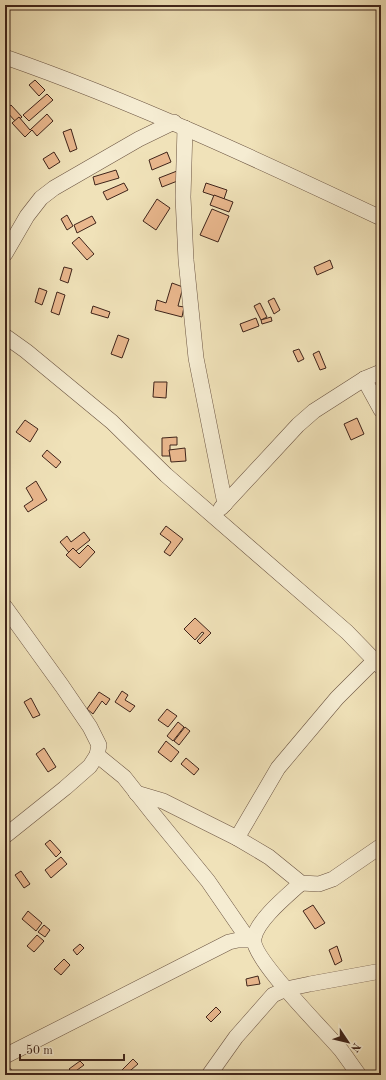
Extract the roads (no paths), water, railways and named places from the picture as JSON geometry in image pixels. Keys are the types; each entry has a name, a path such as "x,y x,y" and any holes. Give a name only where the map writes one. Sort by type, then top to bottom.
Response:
{"street":[{"path":"5,57 68,79 179,125 381,218"},
{"path":"5,254 27,216 41,198 54,188 139,139 179,125"},
{"path":"179,125 186,260 196,358 225,504"},
{"path":"5,336 26,351 112,422 166,475 347,632 378,664 337,698 278,768 237,838"},
{"path":"213,515 298,425 314,411 356,386 364,379 381,372"},
{"path":"364,379 381,410"},
{"path":"5,607 90,727 99,745 98,755 90,766 5,836"},
{"path":"98,755 124,777 208,881 251,940 269,969 342,1051 359,1075"},
{"path":"136,793 163,801 237,838 269,857 301,883 319,884 333,879 381,846"},
{"path":"251,940 266,918 301,883"},
{"path":"5,1056 229,942 251,940"},
{"path":"209,1075 236,1037 257,1011 273,995 286,989 381,971"}]}
